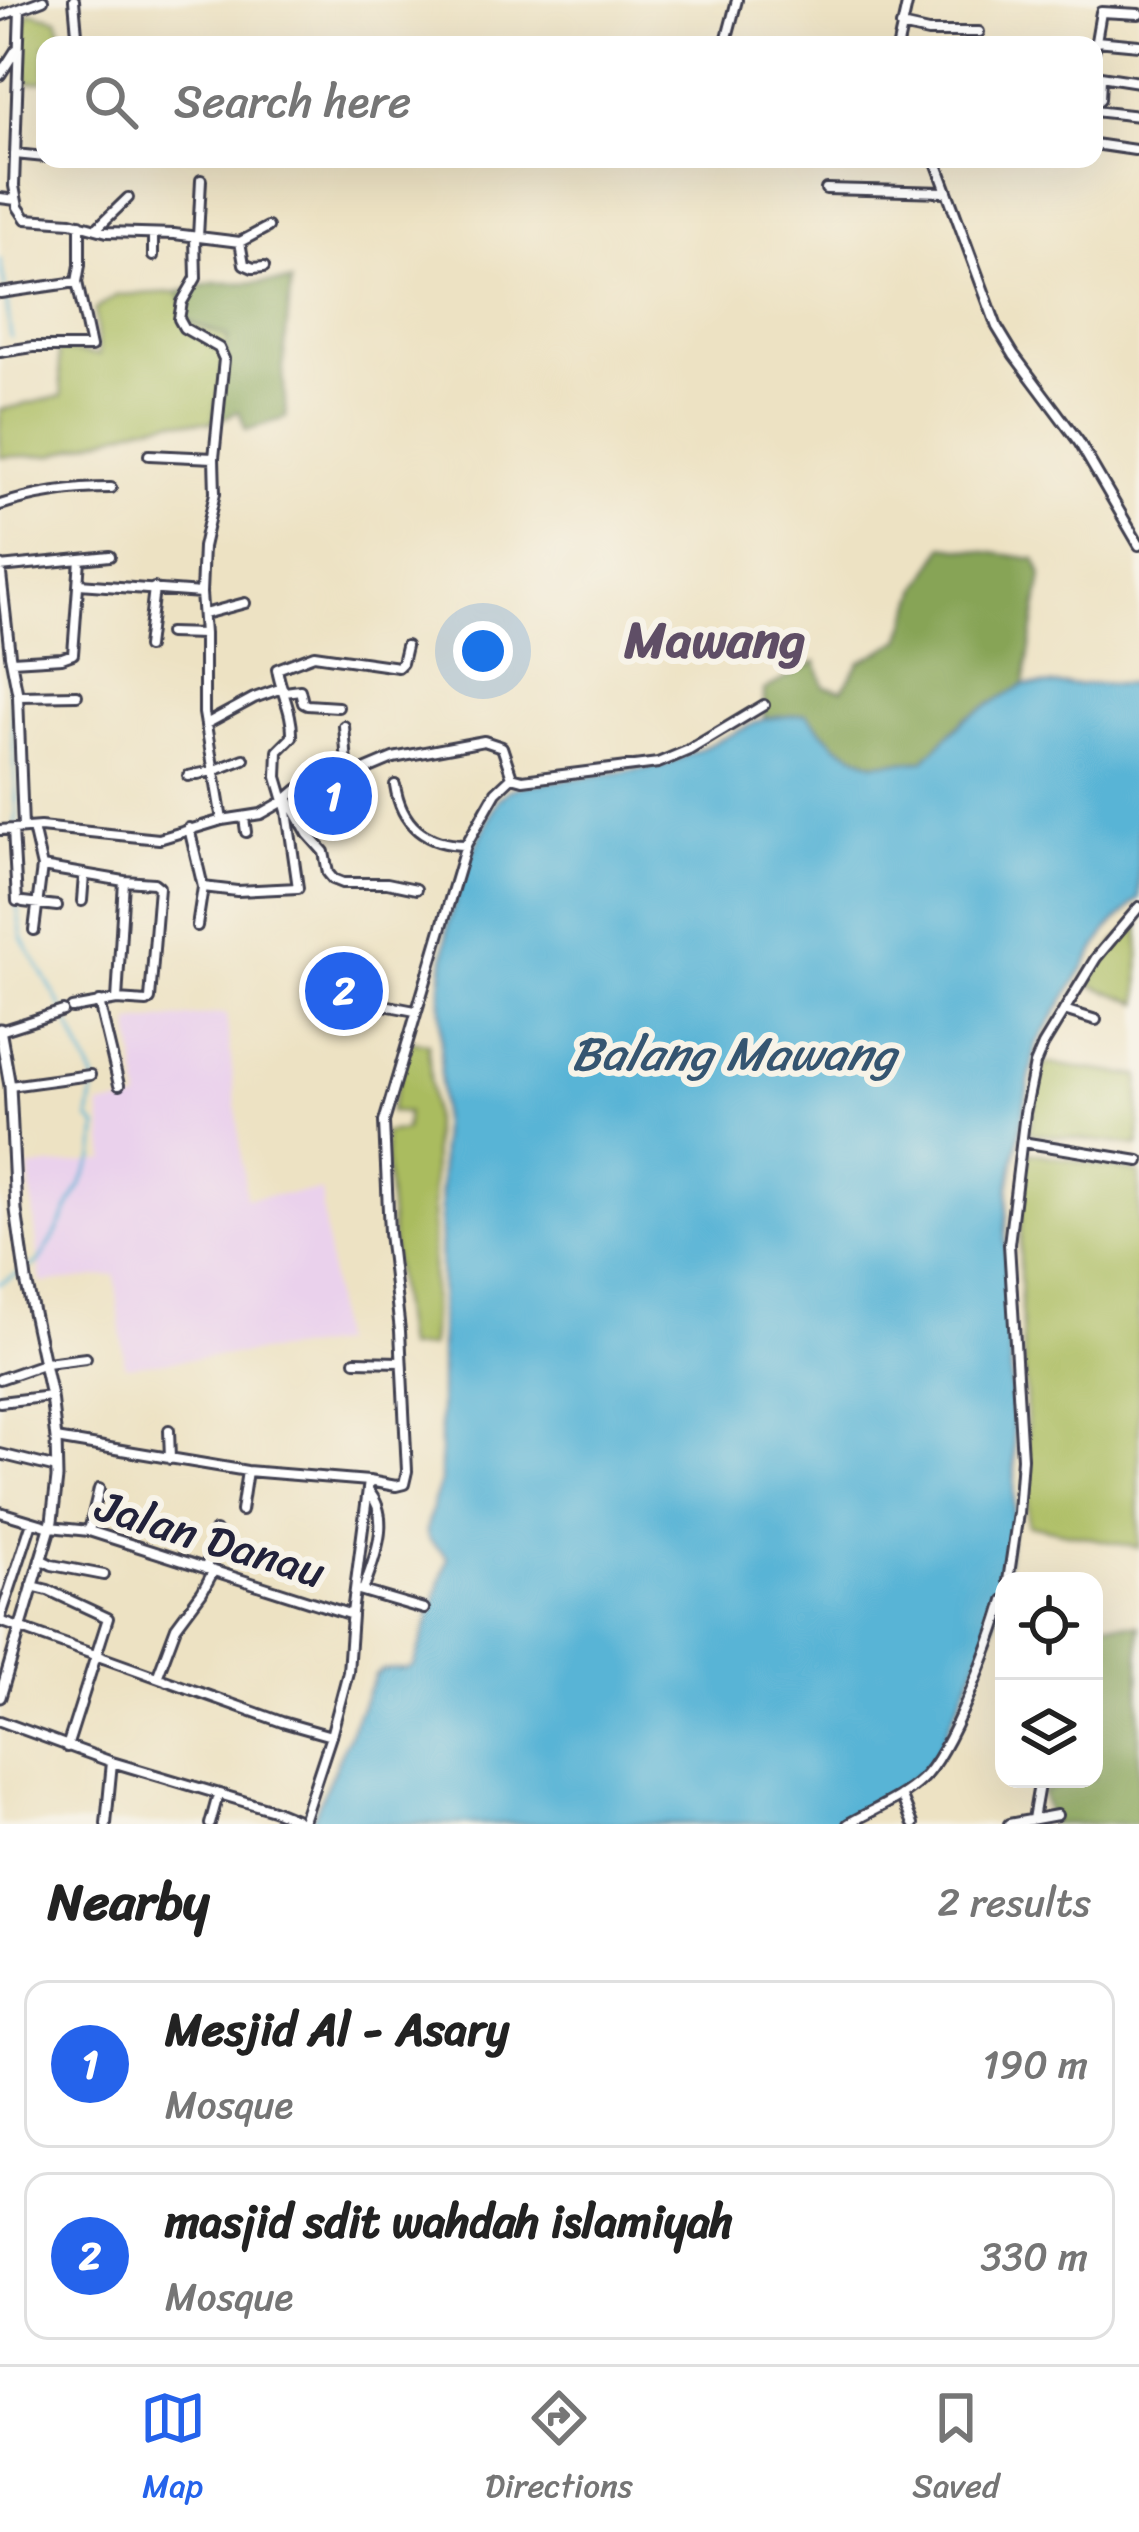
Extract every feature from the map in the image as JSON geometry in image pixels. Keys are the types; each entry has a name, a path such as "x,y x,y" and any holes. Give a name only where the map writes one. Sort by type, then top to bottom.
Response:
{"main road":[{"path":"0,1030 10,1086 16,1210 46,1364 57,1468 50,1528 0,1697"}],"street":[{"path":"0,16 43,0"},
{"path":"74,0 77,34"},
{"path":"727,36 737,0"},
{"path":"899,36 908,0"},
{"path":"20,9 16,200 26,219 125,234 240,242 268,227"},
{"path":"1097,36 1101,12 1139,14"},
{"path":"901,26 928,32 980,32"},
{"path":"1103,42 1139,45"},
{"path":"0,75 17,49"},
{"path":"1103,78 1139,82"},
{"path":"1103,109 1139,116"},
{"path":"1103,145 1135,150"},
{"path":"15,154 36,157"},
{"path":"938,168 1003,339 1079,442 1139,542"},
{"path":"201,180 196,278 182,302 179,319 184,328 223,352 215,493 203,547 201,592 206,724 223,820"},
{"path":"826,189 946,192"},
{"path":"0,198 16,200"},
{"path":"96,229 128,198"},
{"path":"0,352 91,347 77,282 80,224"},
{"path":"153,234 153,256"},
{"path":"240,242 244,264 264,267"},
{"path":"0,293 77,282"},
{"path":"149,455 214,458"},
{"path":"0,505 80,488 111,488"},
{"path":"57,906 20,902 18,696 0,568 110,556"},
{"path":"12,661 73,654 80,559"},
{"path":"79,584 201,592"},
{"path":"146,647 154,588"},
{"path":"203,614 245,603"},
{"path":"169,633 205,634"},
{"path":"406,646 398,667 322,656 279,666 293,733 278,751 277,777 286,799 322,849 333,879 416,889"},
{"path":"206,724 254,698 283,690 300,690 307,706 338,707"},
{"path":"18,696 77,695"},
{"path":"512,777 523,780 658,763 764,705"},
{"path":"344,726 348,777"},
{"path":"0,830 159,839 261,814 305,786 348,777 413,752 484,741 502,747 512,777"},
{"path":"188,776 244,759"},
{"path":"56,1439 248,1471 369,1486 404,1484 407,1435 384,1122 466,845 496,792 512,777"},
{"path":"395,785 404,814 418,833 448,845 466,845"},
{"path":"203,886 249,891 298,888 286,799"},
{"path":"244,818 246,832"},
{"path":"20,828 42,867 34,930"},
{"path":"189,828 203,886 197,926"},
{"path":"0,1030 99,1002 150,999 156,884 42,867"},
{"path":"82,902 84,875"},
{"path":"117,1000 124,881"},
{"path":"1009,1572 1022,1458 1009,1244 1035,1064 1096,958 1139,907"},
{"path":"348,998 415,1011"},
{"path":"99,1002 118,1084"},
{"path":"1064,1010 1096,1020"},
{"path":"10,1086 90,1075"},
{"path":"1022,1142 1139,1161"},
{"path":"0,1148 14,1147"},
{"path":"0,1379 46,1364 86,1358"},
{"path":"355,1361 402,1362"},
{"path":"0,1402 51,1396"},
{"path":"169,1430 170,1459"},
{"path":"0,1454 57,1468"},
{"path":"241,1511 248,1471"},
{"path":"0,1721 112,1762 273,1810 301,1824 346,1683 369,1486"},
{"path":"89,1531 99,1490"},
{"name":"Jalan Danau","path":"0,1512 50,1528 89,1531 352,1618"},
{"path":"32,1522 0,1620 331,1736"},
{"path":"158,1676 176,1627 202,1592 215,1531"},
{"path":"40,1559 104,1575"},
{"path":"32,1586 108,1616 67,1747"},
{"path":"360,1590 421,1608"},
{"path":"848,1824 928,1775 995,1626"},
{"path":"106,1824 112,1762"},
{"path":"1034,1820 1039,1788"},
{"path":"210,1824 218,1795"},
{"path":"901,1795 913,1824"},
{"path":"1009,1824 1057,1815"}],"shaded area":[{"path":"226,1013 246,1198 321,1191 338,1344 125,1366 115,1275 41,1283 29,1168 106,1160 100,1106 140,1101 131,1023"}],"green space":[{"path":"30,12 57,19 64,36 36,36 36,82 26,83 24,23"},
{"path":"291,282 283,367 286,418 246,430 239,411 213,423 228,337 190,322 178,292 214,283"},
{"path":"178,292 190,322 228,337 213,423 174,421 142,426 53,455 0,457 0,410 62,396 58,350 99,355 95,310 117,295"},
{"path":"944,546 1036,559 1042,576 1024,685 965,718 923,761 872,763 836,745 806,714 764,719 764,690 816,662 824,686 842,690 860,662 901,640 919,588"},
{"path":"1139,920 1139,1003 1090,985 1114,943"},
{"path":"410,1041 428,1043 433,1121 432,1314 430,1347 405,1348 384,1133 405,1130 407,1113 390,1112"},
{"path":"1044,1063 1139,1076 1139,1146 1029,1133"},
{"path":"1029,1152 1139,1173 1139,1548 1028,1525 1020,1273"},
{"path":"1103,1623 1139,1625 1139,1824 1052,1824 1042,1792 1103,1788"}],"water":[{"name":"Balang Mawang","path":"1139,684 1139,899 1109,928 1036,1045 1009,1188 1005,1240 1014,1508 1005,1572 995,1572 995,1618 937,1753 897,1791 839,1824 310,1824 375,1675 414,1665 448,1558 427,1535 440,1482 441,985 448,923 469,860 498,799 521,786 664,766 764,719 806,714 836,745 872,763 923,761 965,719 1024,685"}],"waterway":[{"path":"0,260 5,288"},
{"path":"6,297 11,337"},
{"path":"0,606 12,715 15,825"},
{"path":"17,906 22,938 61,1005 95,1082 89,1119 97,1127 94,1158 53,1239 38,1263 28,1268"},
{"path":"0,1283 19,1273"}],"place":[{"name":"Mesjid Al - Asary","path":"333,796"},
{"name":"masjid sdit wahdah islamiyah","path":"344,991"}],"district":[{"name":"Mawang","path":"715,639"}]}
